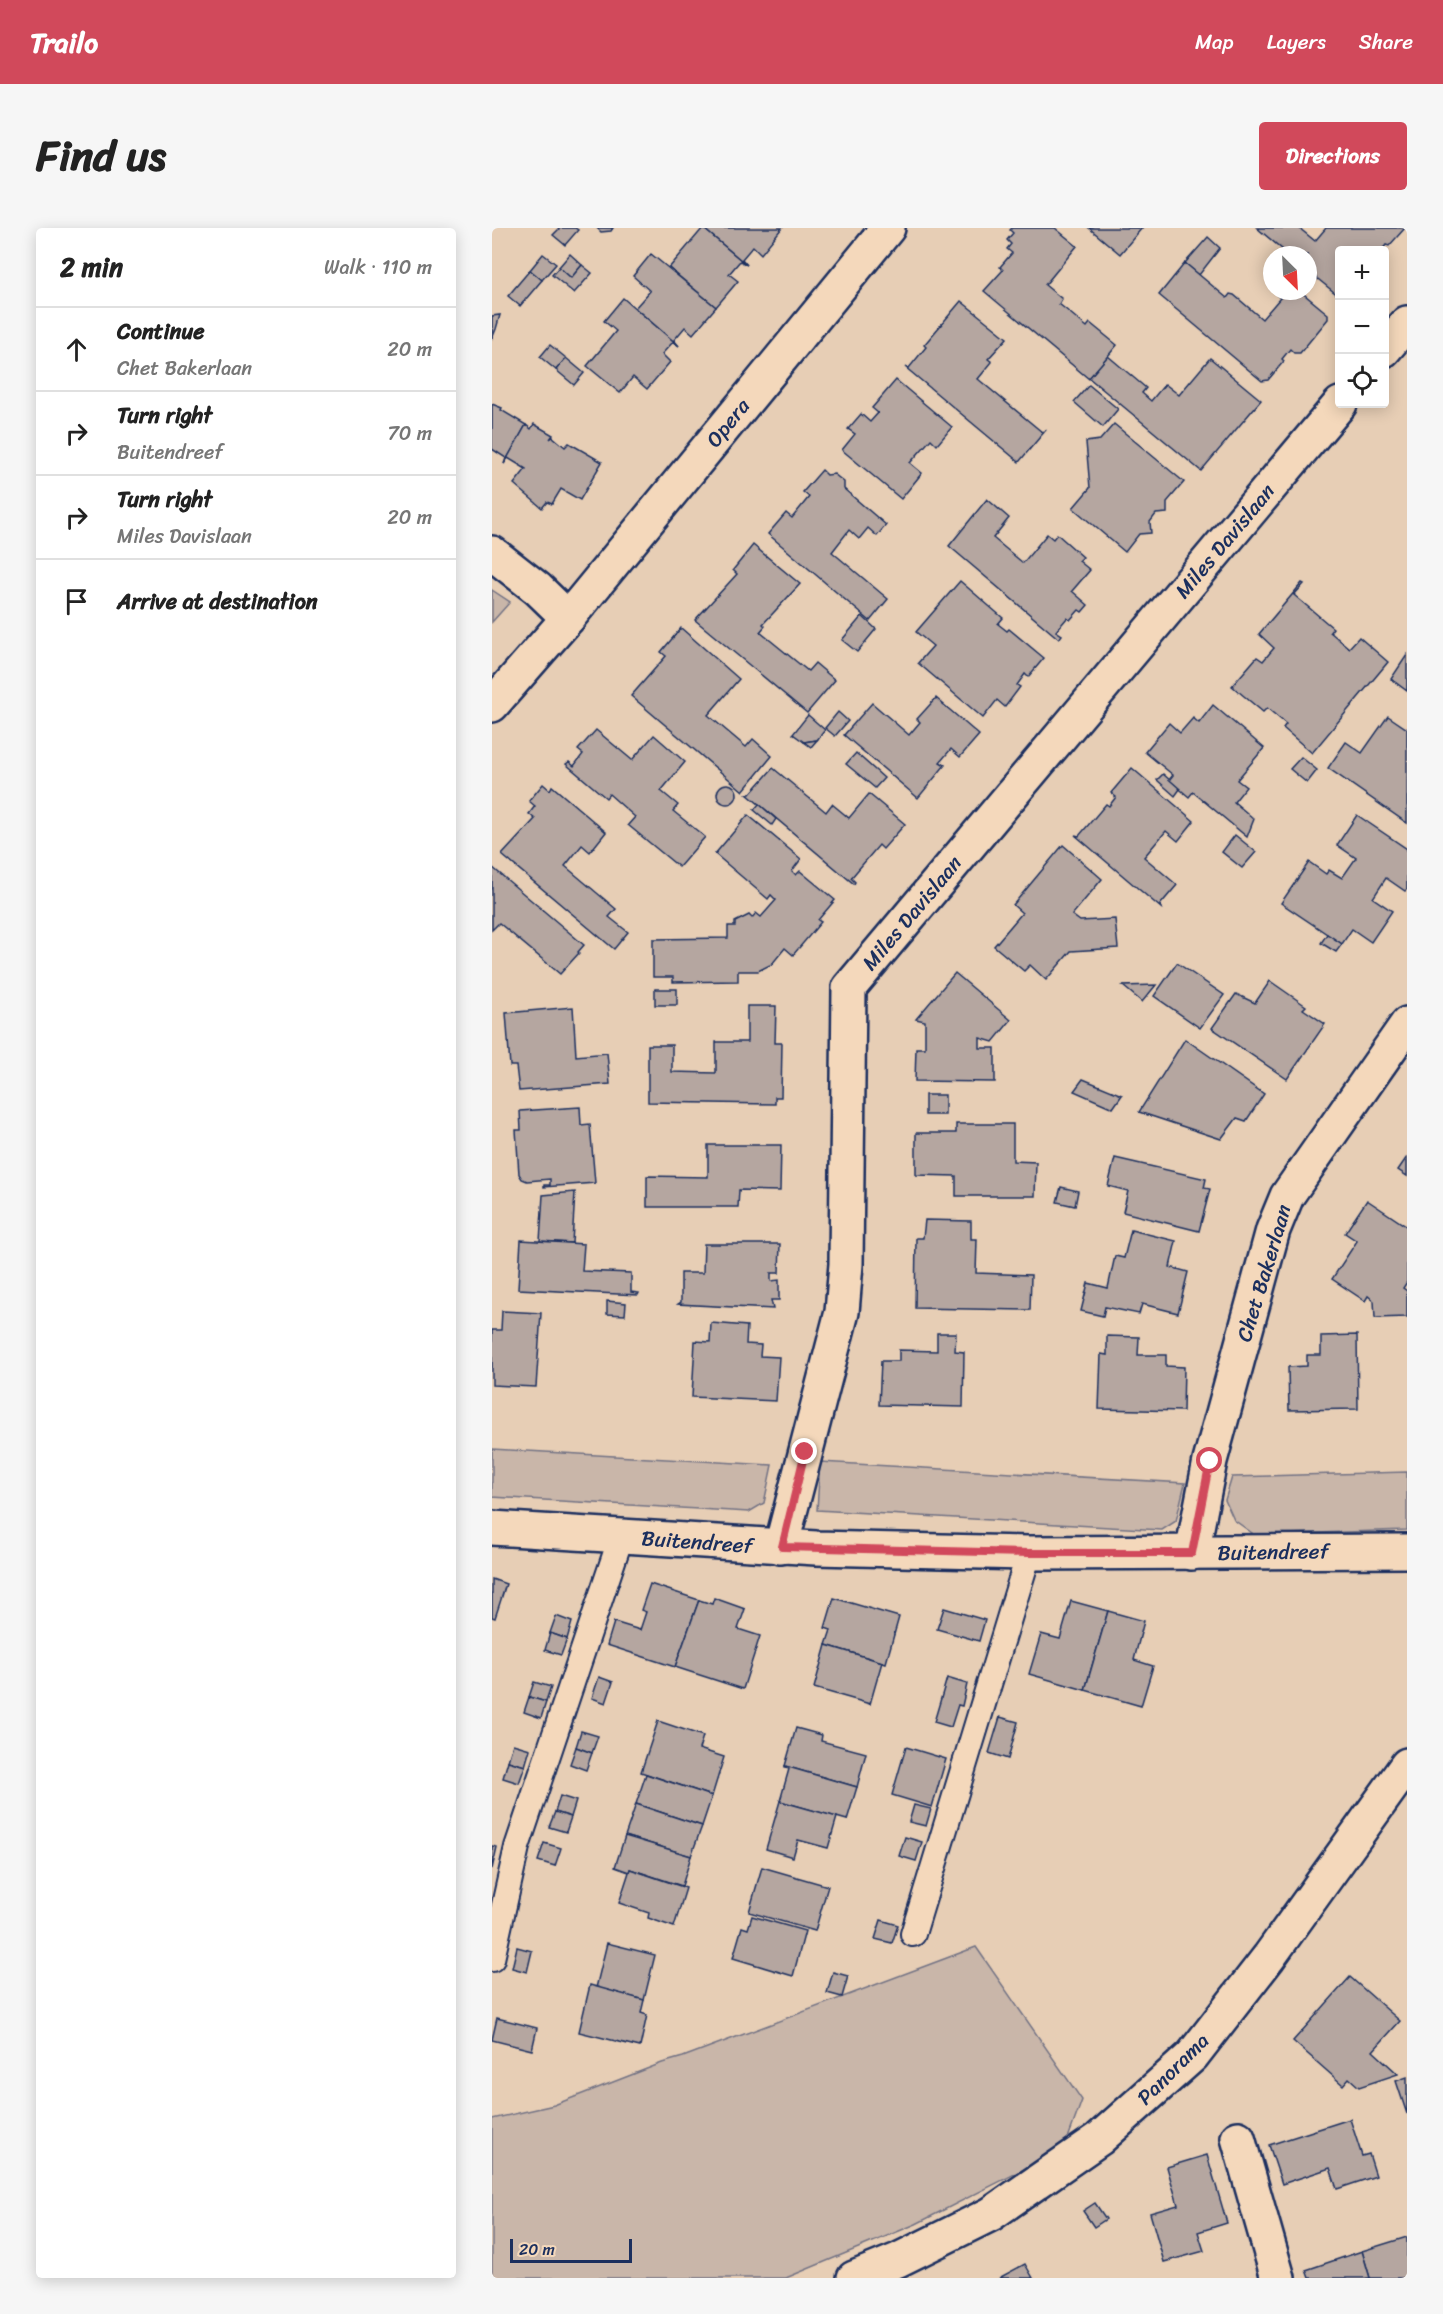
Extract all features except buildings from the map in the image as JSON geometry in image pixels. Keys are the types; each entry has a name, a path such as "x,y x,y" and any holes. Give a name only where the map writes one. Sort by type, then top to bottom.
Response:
{"street":[{"name":"Opera","path":"492,705 568,618 888,228"},
{"path":"1389,344 1407,323"},
{"name":"Miles Davislaan","path":"782,1547 842,1312 846,1264 849,988 1337,408"},
{"path":"492,554 538,589 568,618"},
{"name":"Chet Bakerlaan","path":"1192,1553 1210,1461 1273,1230 1280,1212 1287,1196 1407,1024"},
{"name":"Buitendreef","path":"492,1528 782,1547 1029,1553 1407,1551"},
{"name":"Panorama","path":"854,2278 898,2260 991,2214 1099,2139 1192,2055 1269,1957 1407,1765"},
{"path":"1238,2138 1278,2278"}],"lane":[{"path":"492,1959 518,1847 621,1537"},
{"path":"913,1934 1029,1553"}],"shaded area":[{"path":"492,590 510,602 492,622"},
{"path":"492,1449 772,1465 764,1503 749,1512 492,1497"},
{"path":"820,1462 1185,1483 1176,1521 1162,1530 817,1510"},
{"path":"1407,1472 1407,1530 1255,1535 1234,1520 1225,1500 1232,1477"},
{"path":"976,1947 1082,2100 1064,2149 916,2224 786,2278 492,2278 492,2119 554,2105"}],"route":[{"path":"805,1452 782,1547 1029,1553 1192,1553 1210,1461"}]}
